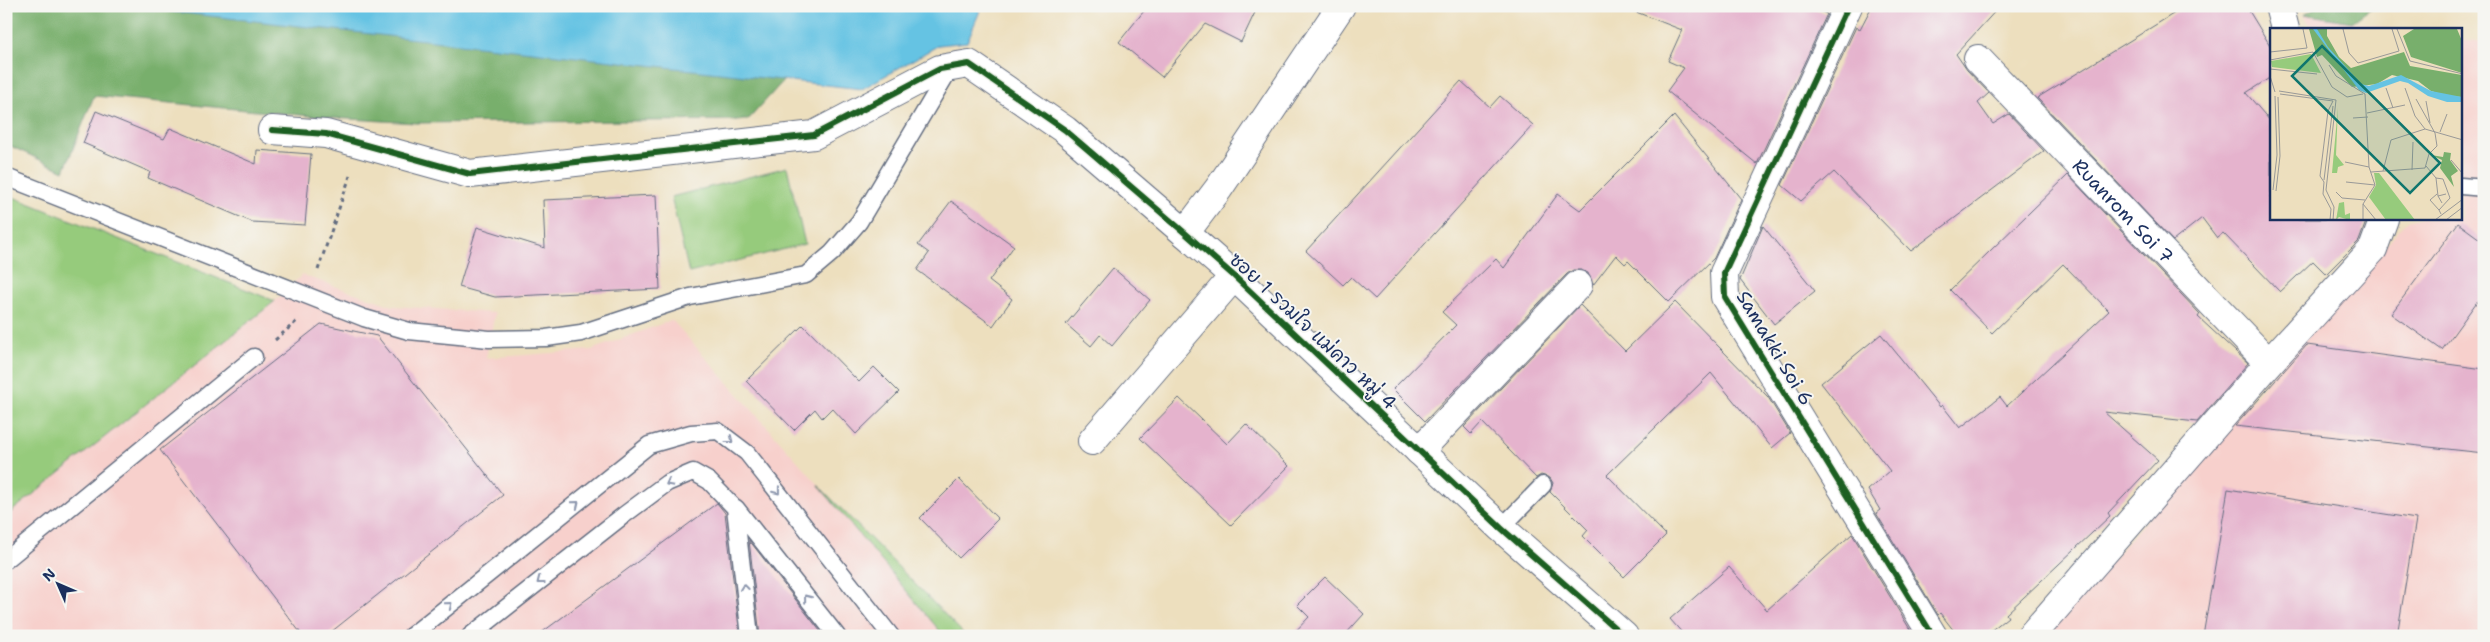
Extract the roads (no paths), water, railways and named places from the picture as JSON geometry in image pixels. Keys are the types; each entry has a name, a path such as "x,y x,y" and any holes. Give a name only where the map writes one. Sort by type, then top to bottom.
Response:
{"street":[{"path":"1185,234 1219,188 1341,6"},
{"name":"Samakki Soi 6","path":"1848,6 1724,273 1725,297 1933,636"},
{"path":"2279,6 2285,28"},
{"name":"Ruanrom Soi 7","path":"1978,59 2269,363"},
{"path":"272,130 326,134 470,174 814,135 940,69 960,66"},
{"name":"ซอย 1 รวมใจ แม่คาว หมู่ 4","path":"960,66 1065,130 1234,276 1501,528 1624,636"},
{"path":"2031,636 2269,363 2373,249 2384,220"},
{"path":"1092,441 1234,276"},
{"path":"1419,451 1578,285"}],"lane":[{"path":"6,177 364,318 409,331 490,339 546,338 581,333 690,297 806,275 832,253 859,222 960,66"},
{"path":"2462,186 2484,188"},
{"path":"6,560 254,357"},
{"path":"411,636 649,445 691,433 718,431 746,453 891,636"},
{"path":"470,636 667,483 693,472 709,480 735,508 837,636"},
{"path":"1501,528 1543,485"},
{"path":"735,508 750,636"}],"water":[{"path":"121,6 982,6 967,42 939,45 862,89"}]}
